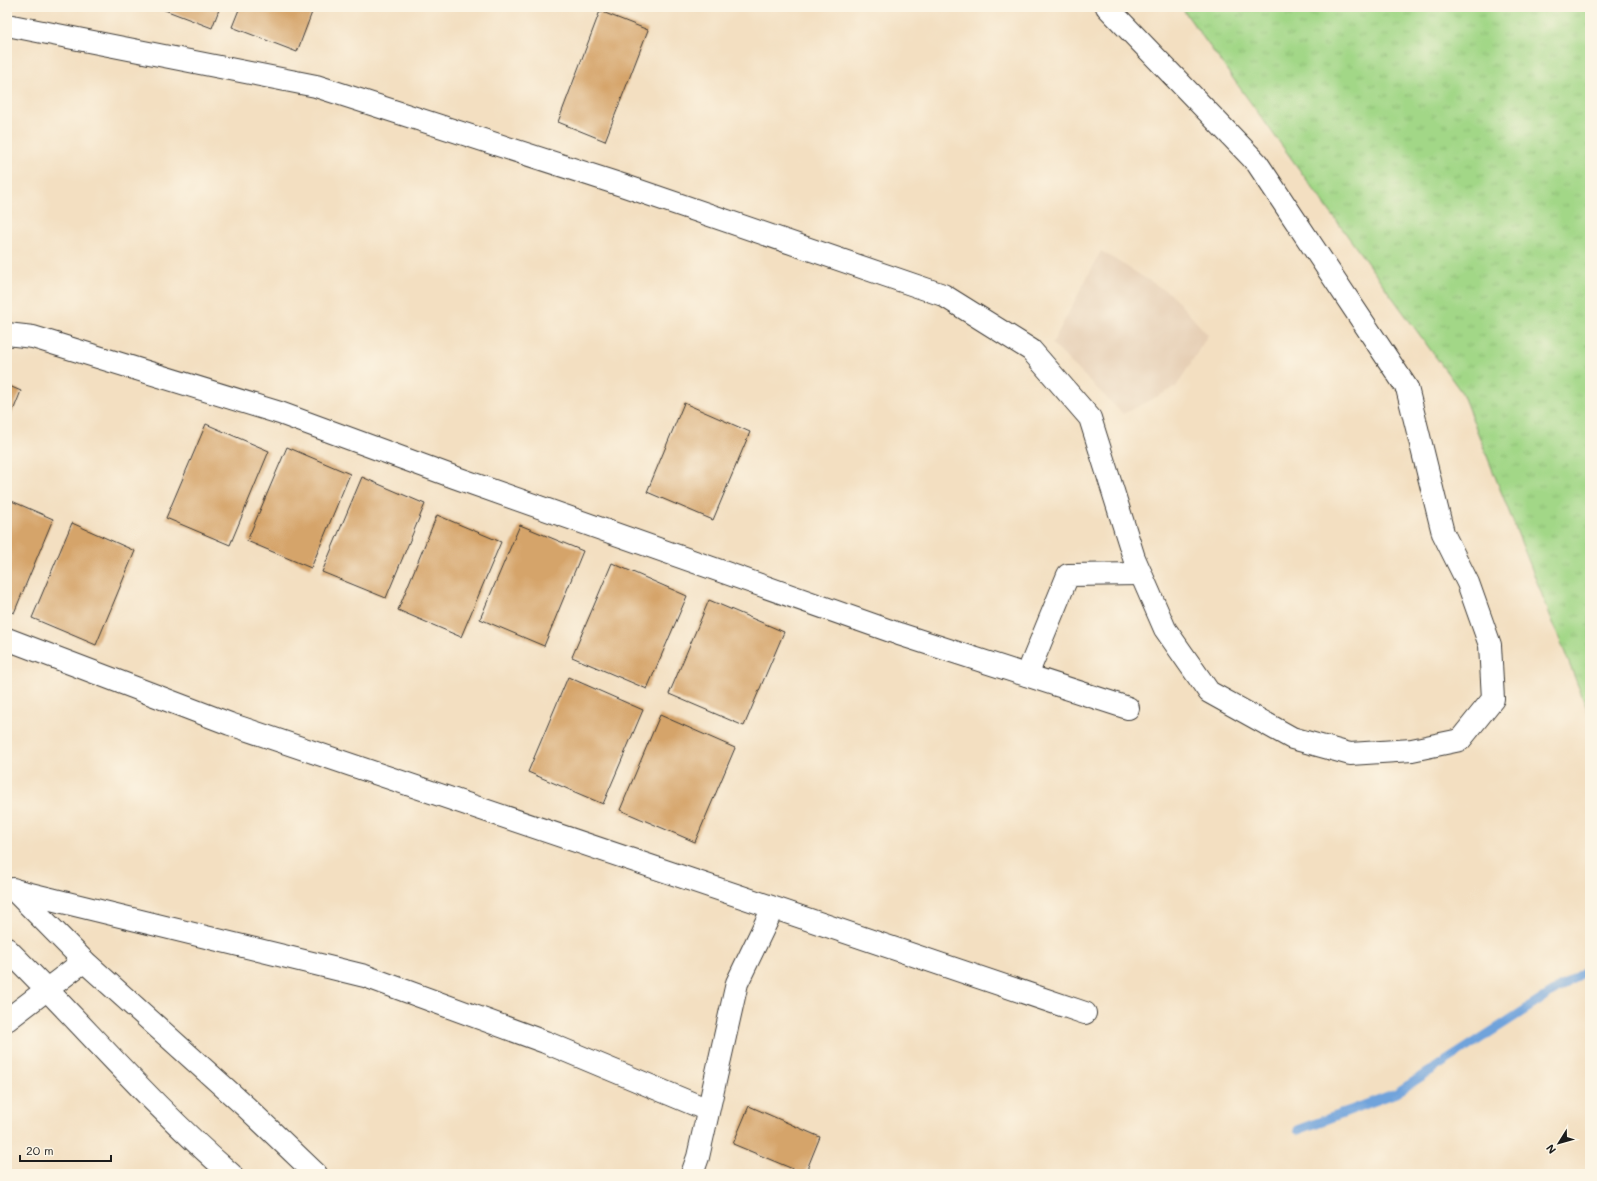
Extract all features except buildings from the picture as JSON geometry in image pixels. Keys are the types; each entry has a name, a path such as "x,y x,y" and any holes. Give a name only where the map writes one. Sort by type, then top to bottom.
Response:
{"street":[{"path":"7,24 316,86 625,186 943,295 1031,350 1090,418 1134,558 1165,629 1209,692 1292,738 1350,754 1412,750 1460,740 1493,699 1490,645 1468,583 1443,533 1406,388 1257,163 1107,7"},
{"path":"7,334 33,337 280,413 469,482 899,634 1128,708"},
{"path":"1027,675 1068,575 1141,574"},
{"path":"7,639 230,724 1085,1013"},
{"path":"10,887 365,976 545,1042 708,1110"},
{"path":"10,887 84,961 246,1107 316,1174"},
{"path":"692,1174 698,1157 737,983 773,908"},
{"path":"7,949 225,1172"},
{"path":"7,1020 84,961"}],"shaded area":[{"path":"1101,251 1171,294 1208,335 1176,387 1123,414 1052,344"}],"green space":[{"path":"1181,7 1590,7 1590,716 1462,393"}],"waterway":[{"path":"1298,1130 1396,1093 1590,968"}]}
